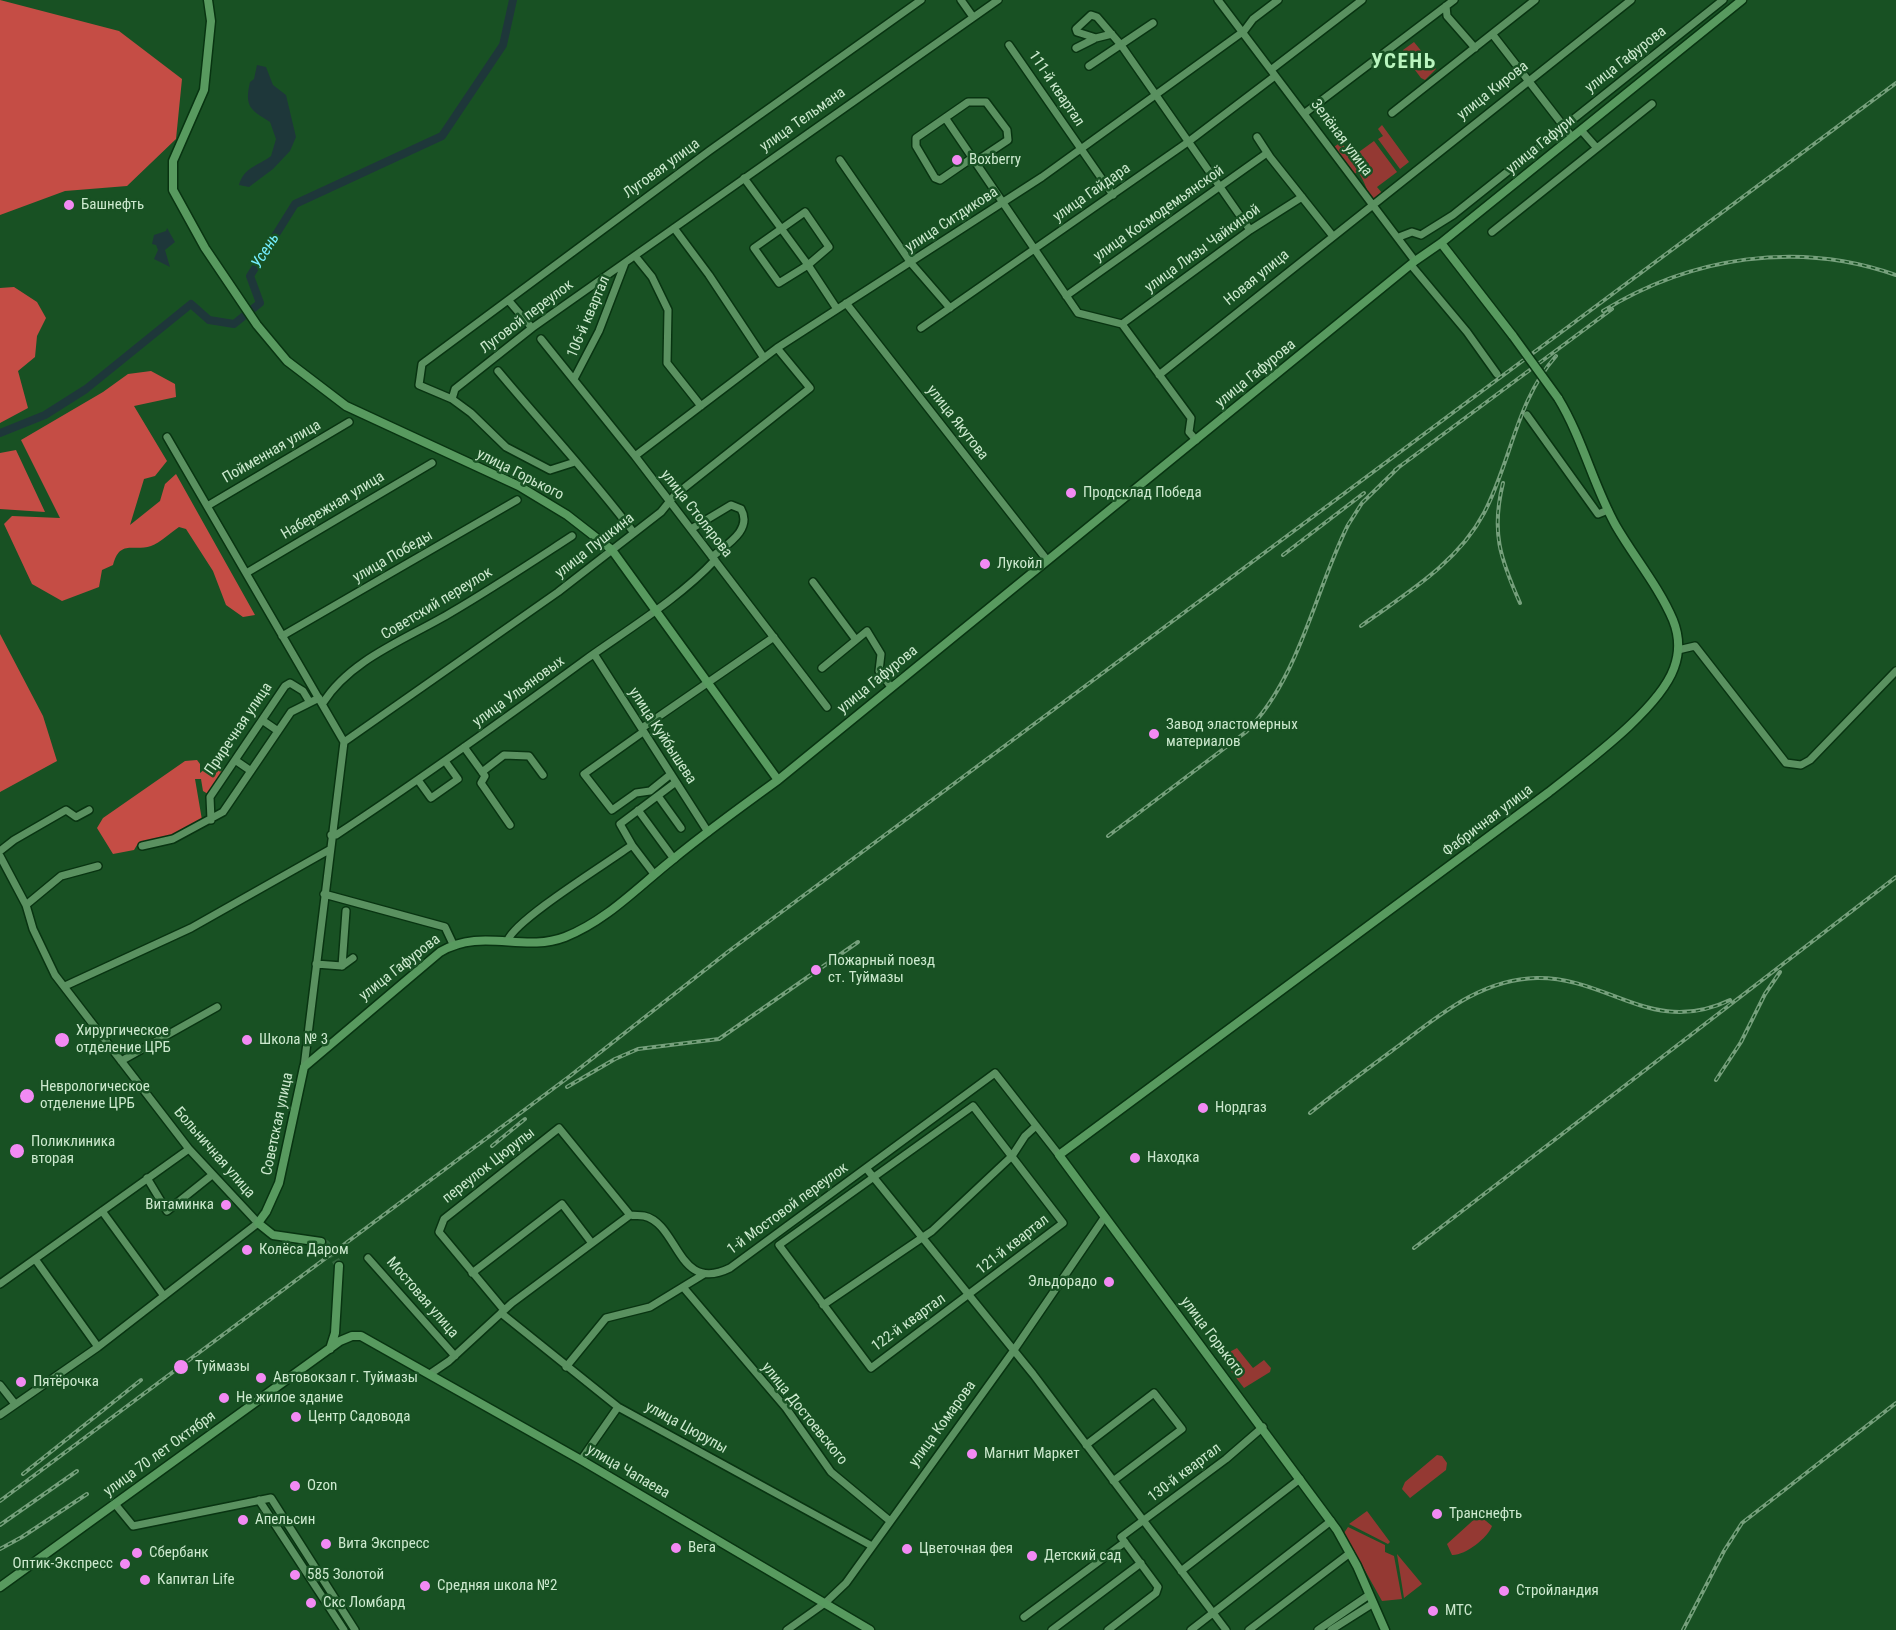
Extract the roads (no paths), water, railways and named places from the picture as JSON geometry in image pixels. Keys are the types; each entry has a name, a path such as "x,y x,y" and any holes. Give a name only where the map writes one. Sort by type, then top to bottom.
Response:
{"main road":[{"name":"улица Горького","path":"208,0 211,21 204,90 171,170 173,190 205,248 257,325 287,361 346,406 519,486 567,515 612,550 710,682 778,780"},
{"name":"улица Гафури","path":"1442,243 1742,0"},
{"name":"улица Гафурова","path":"304,1066 440,952 453,944 471,939 540,942 562,939 592,926 654,874 778,780 1413,263 1442,243"},
{"name":"Фабричная улица","path":"1059,1155 1464,856 1605,747 1661,691 1674,669 1678,650 1672,619 1608,510 1579,435 1558,398 1442,243"},
{"name":"Советская улица","path":"258,1223 266,1212 279,1183 304,1066"},
{"name":"улица Горького","path":"1059,1155 1331,1521 1350,1553 1385,1630"},
{"path":"258,1223 273,1236 321,1242"},
{"path":"330,1349 335,1333 339,1266"},
{"name":"улица 70 лет Октября","path":"0,1587 330,1349 352,1336 370,1340"},
{"name":"улица Чапаева","path":"370,1340 581,1460 870,1630"}],"street":[{"name":"Луговая улица","path":"452,399 419,385 422,364 709,151 921,0"},
{"path":"961,0 973,17"},
{"name":"улица Тельмана","path":"626,263 998,0"},
{"name":"Зелёная улица","path":"1218,0 1244,31 1399,237 1413,263 1497,374"},
{"name":"улица Ситдикова","path":"635,456 777,348 1003,204 1155,97 1244,31 1253,19 1278,0"},
{"name":"улица Гайдара","path":"921,328 1188,142 1362,0"},
{"path":"1305,113 1454,0"},
{"path":"1392,113 1535,0"},
{"name":"улица Кирова","path":"1372,203 1631,0"},
{"name":"улица Гафурова","path":"1399,237 1412,232 1421,235 1454,215 1723,0"},
{"path":"1446,6 1447,16 1475,48"},
{"path":"1096,38 1077,33 1077,26 1091,15 1097,17 1121,45 1155,97 1250,230"},
{"path":"1089,66 1153,23"},
{"path":"1076,48 1096,38 1112,34"},
{"path":"1493,35 1572,137"},
{"name":"111-й квартал","path":"1009,45 1113,195"},
{"path":"968,102 986,102 993,107 1007,130 1008,140 974,160 940,180 935,178 916,146 916,138 968,102"},
{"path":"1492,232 1652,104"},
{"path":"946,119 1078,313 1122,324 1191,418 1189,432 1196,440"},
{"path":"1581,130 1596,147"},
{"path":"1257,137 1332,235"},
{"name":"улица Космодемьянской","path":"1066,296 1267,153"},
{"path":"840,160 912,263 950,308"},
{"path":"744,178 808,265 837,309"},
{"name":"улица Лизы Чайкиной","path":"1122,324 1250,230 1302,197"},
{"name":"Новая улица","path":"1159,375 1372,203"},
{"path":"805,212 829,247 808,265 779,283 754,248 781,228 805,212"},
{"path":"674,228 709,275 764,358"},
{"path":"634,256 652,277 668,310 667,363 701,406"},
{"name":"Луговой переулок","path":"452,399 455,390 532,328 626,263"},
{"name":"106-й квартал","path":"574,379 599,331 626,263"},
{"path":"509,301 532,328"},
{"name":"улица Якутова","path":"846,303 1047,560"},
{"name":"улица Столярова","path":"541,339 635,456 827,707"},
{"name":"улица Пушкина","path":"344,742 558,592 661,512 670,502 810,388 777,348"},
{"path":"498,370 604,493 634,533"},
{"path":"452,399 471,413 506,447 550,470 575,462"},
{"path":"1527,415 1598,514 1608,510"},
{"name":"Пойменная улица","path":"209,505 349,422"},
{"path":"167,437 248,572 282,636 344,742"},
{"name":"Набережная улица","path":"248,572 432,463"},
{"name":"улица Победы","path":"282,636 517,500"},
{"name":"улица Ульяновых","path":"332,835 336,835 418,780 655,610 703,573 713,558 741,531 745,521 741,509 731,505 691,529"},
{"name":"Советский переулок","path":"321,700 338,683 369,660 469,602 572,536"},
{"path":"813,582 856,640"},
{"path":"822,668 867,631 881,654 879,670 891,687"},
{"path":"671,774 650,791 636,793 612,810 584,774 774,637"},
{"path":"1678,650 1695,646 1786,763 1793,765 1810,760 1896,671"},
{"name":"улица Куйбышева","path":"594,654 708,832"},
{"name":"Приречная улица","path":"211,820 210,797 285,686 290,683 303,691 309,701"},
{"path":"142,846 173,839 223,812 291,712 309,701 321,700"},
{"path":"262,720 278,731"},
{"name":"Советская улица","path":"304,1066 344,742"},
{"path":"464,747 485,776 480,783 510,825"},
{"path":"482,772 504,755 529,756 543,774"},
{"path":"235,760 251,771"},
{"path":"418,780 430,798 458,779 445,761"},
{"path":"654,874 632,845 620,824 676,782"},
{"path":"658,796 681,828"},
{"path":"0,851 14,840 66,810 76,817 89,810"},
{"path":"638,810 674,859"},
{"path":"508,940 511,933 545,906 632,845"},
{"path":"65,986 191,928 329,850"},
{"name":"Больничная улица","path":"0,856 26,905 33,929 56,975 189,1149 258,1223"},
{"path":"26,905 61,876 98,866"},
{"path":"324,894 445,927 453,944"},
{"path":"342,966 346,911"},
{"path":"316,964 342,966 353,958"},
{"path":"121,1061 218,1007"},
{"name":"улица Горького","path":"995,1073 1059,1155"},
{"name":"1-й Мостовой переулок","path":"566,1367 606,1318 650,1307 704,1274 718,1274 730,1268 995,1073"},
{"name":"121-й квартал","path":"874,1178 973,1106 1063,1223 970,1296"},
{"path":"824,1305 920,1236 932,1231 1012,1156 1025,1136 1036,1126"},
{"name":"переулок Цюрупы","path":"439,1232 444,1219 559,1128 630,1215"},
{"path":"0,1284 189,1149"},
{"path":"866,1168 1014,1350 1226,1630"},
{"path":"147,1178 167,1211 212,1175"},
{"name":"122-й квартал","path":"874,1178 779,1245 871,1368 970,1296"},
{"path":"472,1273 562,1204 591,1242"},
{"path":"102,1211 164,1296"},
{"path":"430,1374 455,1356 503,1312 591,1242 630,1215 645,1216 656,1222 690,1265 704,1274"},
{"name":"улица Комарова","path":"787,1630 825,1604 846,1583 1014,1350 1104,1218"},
{"name":"Советская улица","path":"0,1415 98,1347 258,1223"},
{"name":"улица Цюрупы","path":"439,1232 503,1312 566,1367 618,1407 872,1546"},
{"name":"Мостовая улица","path":"368,1258 455,1356"},
{"path":"35,1259 98,1347"},
{"name":"улица Достоевского","path":"683,1287 786,1408 831,1472 890,1521"},
{"path":"0,1385 15,1404"},
{"path":"1086,1445 1154,1393 1182,1429 1113,1480"},
{"path":"581,1460 618,1407"},
{"name":"130-й квартал","path":"1024,1617 1123,1539 1142,1521 1226,1460 1263,1427"},
{"path":"1181,1571 1300,1479"},
{"path":"115,1504 133,1526 271,1498 355,1630"},
{"path":"259,1500 344,1630"},
{"path":"1191,1630 1331,1521"},
{"path":"1108,1630 1156,1593 1158,1587 1123,1539"},
{"path":"1249,1630 1350,1553"},
{"path":"1052,1630 1141,1563"},
{"path":"1318,1630 1371,1599"},
{"path":"1331,1630 1371,1599"}],"water":[{"path":"257,65 266,67 273,85 286,95 296,137 290,151 273,169 249,187 239,185 241,179 244,174 271,156 276,139 270,122 254,111 249,102 248,90 250,82 254,79"},
{"path":"167,228 175,242 165,250 170,267 154,259 158,250 156,245 152,244 154,235 166,231"}],"waterway":[{"name":"Усень","path":"0,433 45,415 86,389 191,304 209,320 234,324 260,303 250,276 295,204 442,136 503,45 513,0"}],"tunnel":[{"path":"321,1242 326,1244 339,1266"}],"railway":[{"path":"0,1501 570,1076 729,951 1896,83"},
{"path":"1603,311 1672,278 1708,267 1745,260 1783,257 1821,258 1859,264 1896,275"},
{"path":"1395,470 1612,309"},
{"path":"1361,626 1429,577 1460,548 1473,531 1493,493 1532,392 1556,356"},
{"path":"1108,836 1246,732 1264,710 1293,660 1348,525 1362,503 1400,466"},
{"path":"1503,483 1499,500 1498,531 1507,572 1520,603"},
{"path":"1283,555 1364,493"},
{"path":"1414,1248 1896,877"},
{"path":"567,1087 615,1059 638,1049 719,1039 858,942"},
{"path":"1716,1080 1741,1042 1765,994 1780,972"},
{"path":"1310,1113 1448,1010 1481,991 1499,984 1537,978 1563,980 1654,1009 1677,1012 1703,1010 1730,1000"},
{"path":"492,1146 525,1119"},
{"path":"23,1474 141,1380"},
{"path":"1683,1630 1724,1551 1742,1523 1896,1403"},
{"path":"0,1525 77,1471"},
{"path":"0,1549 87,1494"}],"place":[{"name":"Boxberry","path":"957,160"},
{"name":"Башнефть","path":"69,205"},
{"name":"Продсклад Победа","path":"1071,493"},
{"name":"Лукойл","path":"985,564"},
{"name":"Завод эластомерных материалов","path":"1154,734"},
{"name":"Пожарный поезд ст. Туймазы","path":"816,970"},
{"name":"Хирургическое отделение ЦРБ","path":"62,1040"},
{"name":"Школа № 3","path":"247,1040"},
{"name":"Неврологическое отделение ЦРБ","path":"27,1096"},
{"name":"Нордгаз","path":"1203,1108"},
{"name":"Поликлиника вторая","path":"17,1151"},
{"name":"Находка","path":"1135,1158"},
{"name":"Витаминка","path":"226,1205"},
{"name":"Колёса Даром","path":"247,1250"},
{"name":"Эльдорадо","path":"1109,1282"},
{"name":"Туймазы","path":"181,1367"},
{"name":"Автовокзал г. Туймазы","path":"261,1378"},
{"name":"Пятёрочка","path":"21,1382"},
{"name":"Не жилое здание","path":"224,1398"},
{"name":"Центр Садовода","path":"296,1417"},
{"name":"Магнит Маркет","path":"972,1454"},
{"name":"Ozon","path":"295,1486"},
{"name":"Транснефть","path":"1437,1514"},
{"name":"Апельсин","path":"243,1520"},
{"name":"Вита Экспресс","path":"326,1544"},
{"name":"Вега","path":"676,1548"},
{"name":"Цветочная фея","path":"907,1549"},
{"name":"Сбербанк","path":"137,1553"},
{"name":"Детский сад","path":"1032,1556"},
{"name":"Оптик-Экспресс","path":"125,1564"},
{"name":"585 Золотой","path":"295,1575"},
{"name":"Капитал Life","path":"145,1580"},
{"name":"Средняя школа №2","path":"425,1586"},
{"name":"Стройландия","path":"1504,1591"},
{"name":"Скс Ломбард","path":"311,1603"},
{"name":"МТС","path":"1433,1611"}],"district":[{"name":"УСЕНЬ","path":"1404,63"}]}
